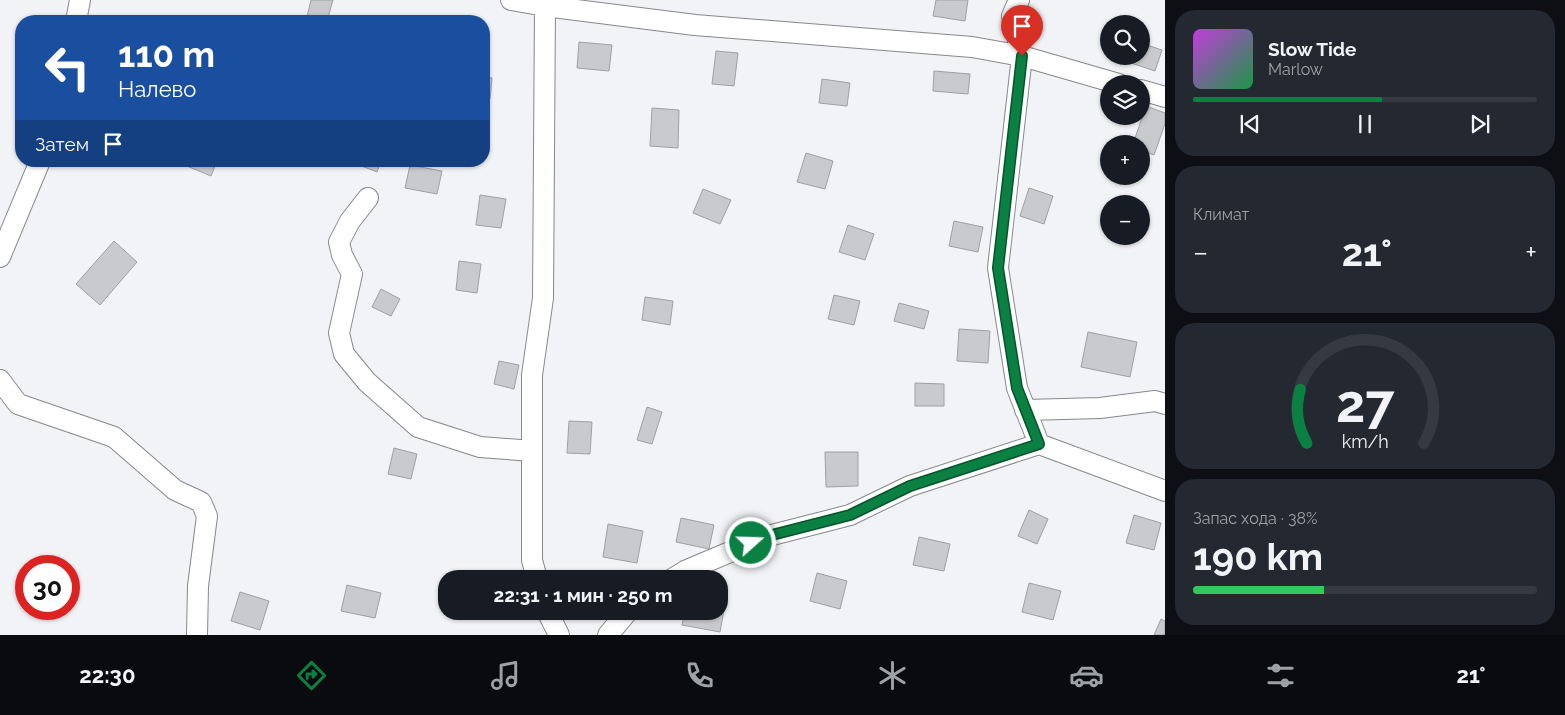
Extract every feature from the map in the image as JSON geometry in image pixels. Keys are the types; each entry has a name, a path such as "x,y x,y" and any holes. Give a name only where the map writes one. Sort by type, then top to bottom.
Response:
{"street":[{"path":"77,15 80,0"},
{"path":"511,0 694,25 972,47 1022,56 1100,79"},
{"path":"1018,0 1012,16 1022,56 998,268 1017,388 1039,444"},
{"path":"535,570 532,560 532,376 543,298 544,6"},
{"path":"1150,93 1165,97"},
{"path":"0,258 38,167"},
{"path":"368,198 350,221 339,242 342,255 352,274 339,333 344,354 367,382 418,427 480,447 532,451"},
{"path":"0,380 18,404 114,438 175,490 201,502 208,516 198,586 197,635"},
{"path":"1025,410 1100,408 1156,401 1165,404"},
{"path":"687,570 768,536 850,515 910,486 1039,444 1165,492"},
{"path":"552,620 559,635"},
{"path":"608,635 620,620"}],"building":[{"path":"311,0 333,0 329,15 307,15"},
{"path":"936,0 968,0 965,21 933,16"},
{"path":"579,42 612,45 609,71 577,68"},
{"path":"1150,46 1162,50 1155,71 1137,65 1150,65"},
{"path":"716,51 738,53 734,86 712,84"},
{"path":"934,71 970,74 968,94 933,91"},
{"path":"490,78 492,78 490,99"},
{"path":"822,79 850,83 847,106 819,103"},
{"path":"1150,107 1165,113 1165,124 1154,155 1150,153 1150,135 1136,135 1140,125 1150,125"},
{"path":"652,108 679,110 678,148 650,146"},
{"path":"806,153 833,161 825,189 797,182"},
{"path":"189,167 215,167 211,176"},
{"path":"364,167 379,167 377,172"},
{"path":"410,167 442,171 437,194 405,188"},
{"path":"1029,188 1053,196 1044,224 1020,216"},
{"path":"703,189 731,200 720,224 693,213"},
{"path":"480,195 506,199 501,228 476,225"},
{"path":"954,221 983,227 978,252 949,246"},
{"path":"848,225 874,234 865,260 839,252"},
{"path":"114,241 137,262 100,305 76,284"},
{"path":"459,261 481,264 477,293 456,290"},
{"path":"381,289 400,299 391,316 372,307"},
{"path":"834,295 860,301 854,325 828,319"},
{"path":"645,297 673,301 670,325 642,320"},
{"path":"899,303 929,311 924,329 894,321"},
{"path":"959,329 990,331 988,363 957,361"},
{"path":"1088,332 1137,342 1130,377 1081,367"},
{"path":"499,361 519,365 514,389 494,384"},
{"path":"915,383 944,384 944,406 915,406"},
{"path":"647,407 662,412 652,444 637,440"},
{"path":"569,421 592,422 590,454 567,453"},
{"path":"394,448 417,454 411,479 388,474"},
{"path":"825,452 858,452 858,486 826,487"},
{"path":"1029,510 1048,519 1037,544 1018,536"},
{"path":"1134,515 1161,523 1154,550 1126,543"},
{"path":"681,518 714,525 709,549 676,542"},
{"path":"608,524 643,531 637,563 603,557"},
{"path":"919,537 950,544 944,571 913,565"},
{"path":"817,573 847,581 840,609 810,601"},
{"path":"1029,583 1061,591 1053,620 1022,612"},
{"path":"347,585 381,593 375,618 341,611"},
{"path":"240,592 269,601 260,630 231,621"},
{"path":"1161,619 1165,621 1165,635 1154,635"},
{"path":"683,620 722,620 720,632 682,625"}],"route":[{"path":"751,543 768,536 850,515 910,486 1039,444 1017,388 998,268 1022,56"}]}
